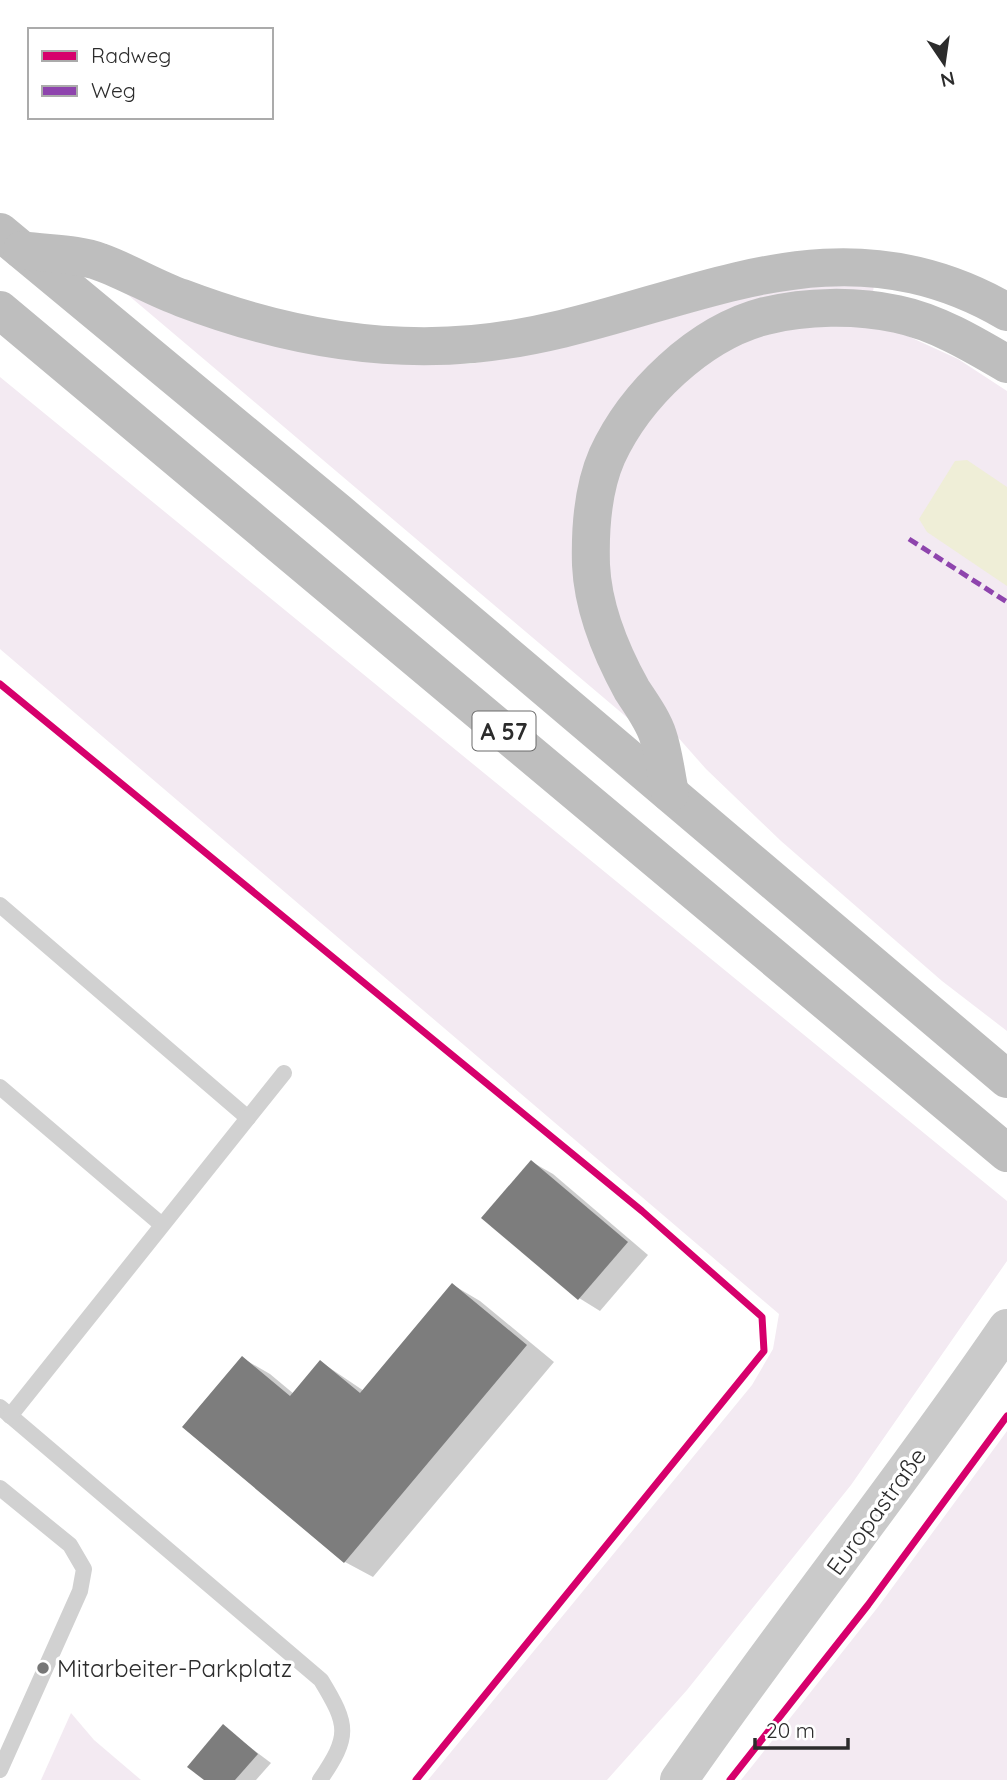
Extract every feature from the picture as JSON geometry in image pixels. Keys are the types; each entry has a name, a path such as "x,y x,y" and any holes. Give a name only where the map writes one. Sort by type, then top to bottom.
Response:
{"highway":[{"path":"11,241 97,261 182,298 249,320 325,338 398,345 474,344 547,331 749,277 830,266 897,271 983,298 1007,312"},
{"name":"A 57","path":"11,241 1007,1079"},
{"path":"670,793 658,734 619,665 602,624 591,567 594,512 607,457 639,405 676,367 720,335 765,316 828,308 897,314 962,337 1007,364"},
{"name":"A 57","path":"0,310 1007,1153"}],"main road":[{"name":"Europastraße","path":"679,1780 741,1690 942,1422 1007,1328"},
{"name":"Europastraße","path":"656,1780 741,1690"}],"lane":[{"path":"0,905 248,1118"},
{"path":"284,1073 162,1225 5,1411 321,1680 338,1707 344,1731 337,1755 320,1780"},
{"path":"0,1087 162,1225"},
{"path":"0,1488 70,1545 84,1569 80,1591 0,1770"}],"shaded area":[{"path":"874,284 873,293 713,320 580,511 630,720 121,289 323,356 470,364 586,342 781,287"},
{"path":"827,320 888,327 958,359 1007,391 1007,1031 942,981 781,841 706,769 668,726 632,664 603,567 608,510 622,466 651,411 726,347 774,329"},
{"path":"0,377 1007,1201 1007,1261 851,1485 687,1690 607,1780 428,1780 752,1385 773,1349 779,1314 0,649"},
{"path":"967,460 1007,487 1007,586 927,532 919,519 955,461"},
{"path":"1007,1431 1007,1780 741,1780 878,1607"},
{"path":"71,1713 94,1740 141,1780 41,1780"}],"building":[{"path":"531,1160 628,1242 578,1300 481,1218"},
{"path":"452,1283 527,1345 344,1563 182,1427 242,1356 290,1396 320,1360 360,1393"},
{"path":"223,1724 258,1754 235,1780 204,1780 187,1767"}],"marked path":[{"path":"909,539 1007,602"}],"cycle path":[{"path":"0,684 642,1211 762,1317 764,1351 416,1780"},
{"path":"730,1780 868,1605 1007,1416"}],"place":[{"name":"Mitarbeiter-Parkplatz","path":"43,1668"}]}
